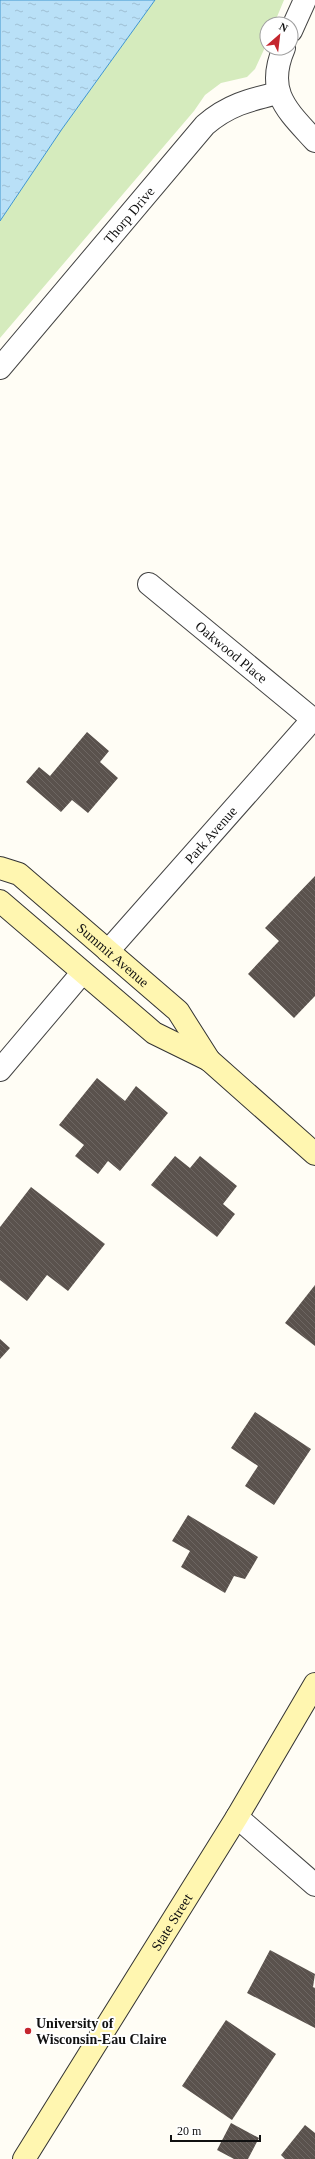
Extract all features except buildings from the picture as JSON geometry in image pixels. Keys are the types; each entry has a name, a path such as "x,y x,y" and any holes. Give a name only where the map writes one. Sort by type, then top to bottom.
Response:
{"main road":[{"name":"Summit Avenue","path":"0,868 19,874 178,1011 209,1060"},
{"name":"Summit Avenue","path":"0,901 82,973 154,1033 209,1060 315,1154"},
{"name":"State Street","path":"24,2159 237,1817 315,1684"}],"street":[{"path":"298,16 305,0"},
{"path":"281,56 277,70 278,93 288,112 315,141"},
{"name":"Thorp Drive","path":"0,368 205,125 220,112 240,103 278,93"},
{"name":"Oakwood Place","path":"149,584 314,720"},
{"name":"Park Avenue","path":"108,951 314,720"},
{"path":"0,1070 82,973"},
{"path":"237,1817 315,1885"}],"green space":[{"path":"155,0 284,0 277,16 259,16 259,56 261,56 255,69 247,77 221,83 205,95 194,111 0,338 0,221 62,129"}],"water":[{"path":"0,0 155,0 62,129 0,221"}],"place":[{"name":"University of Wisconsin-Eau Claire","path":"28,2031"}]}
